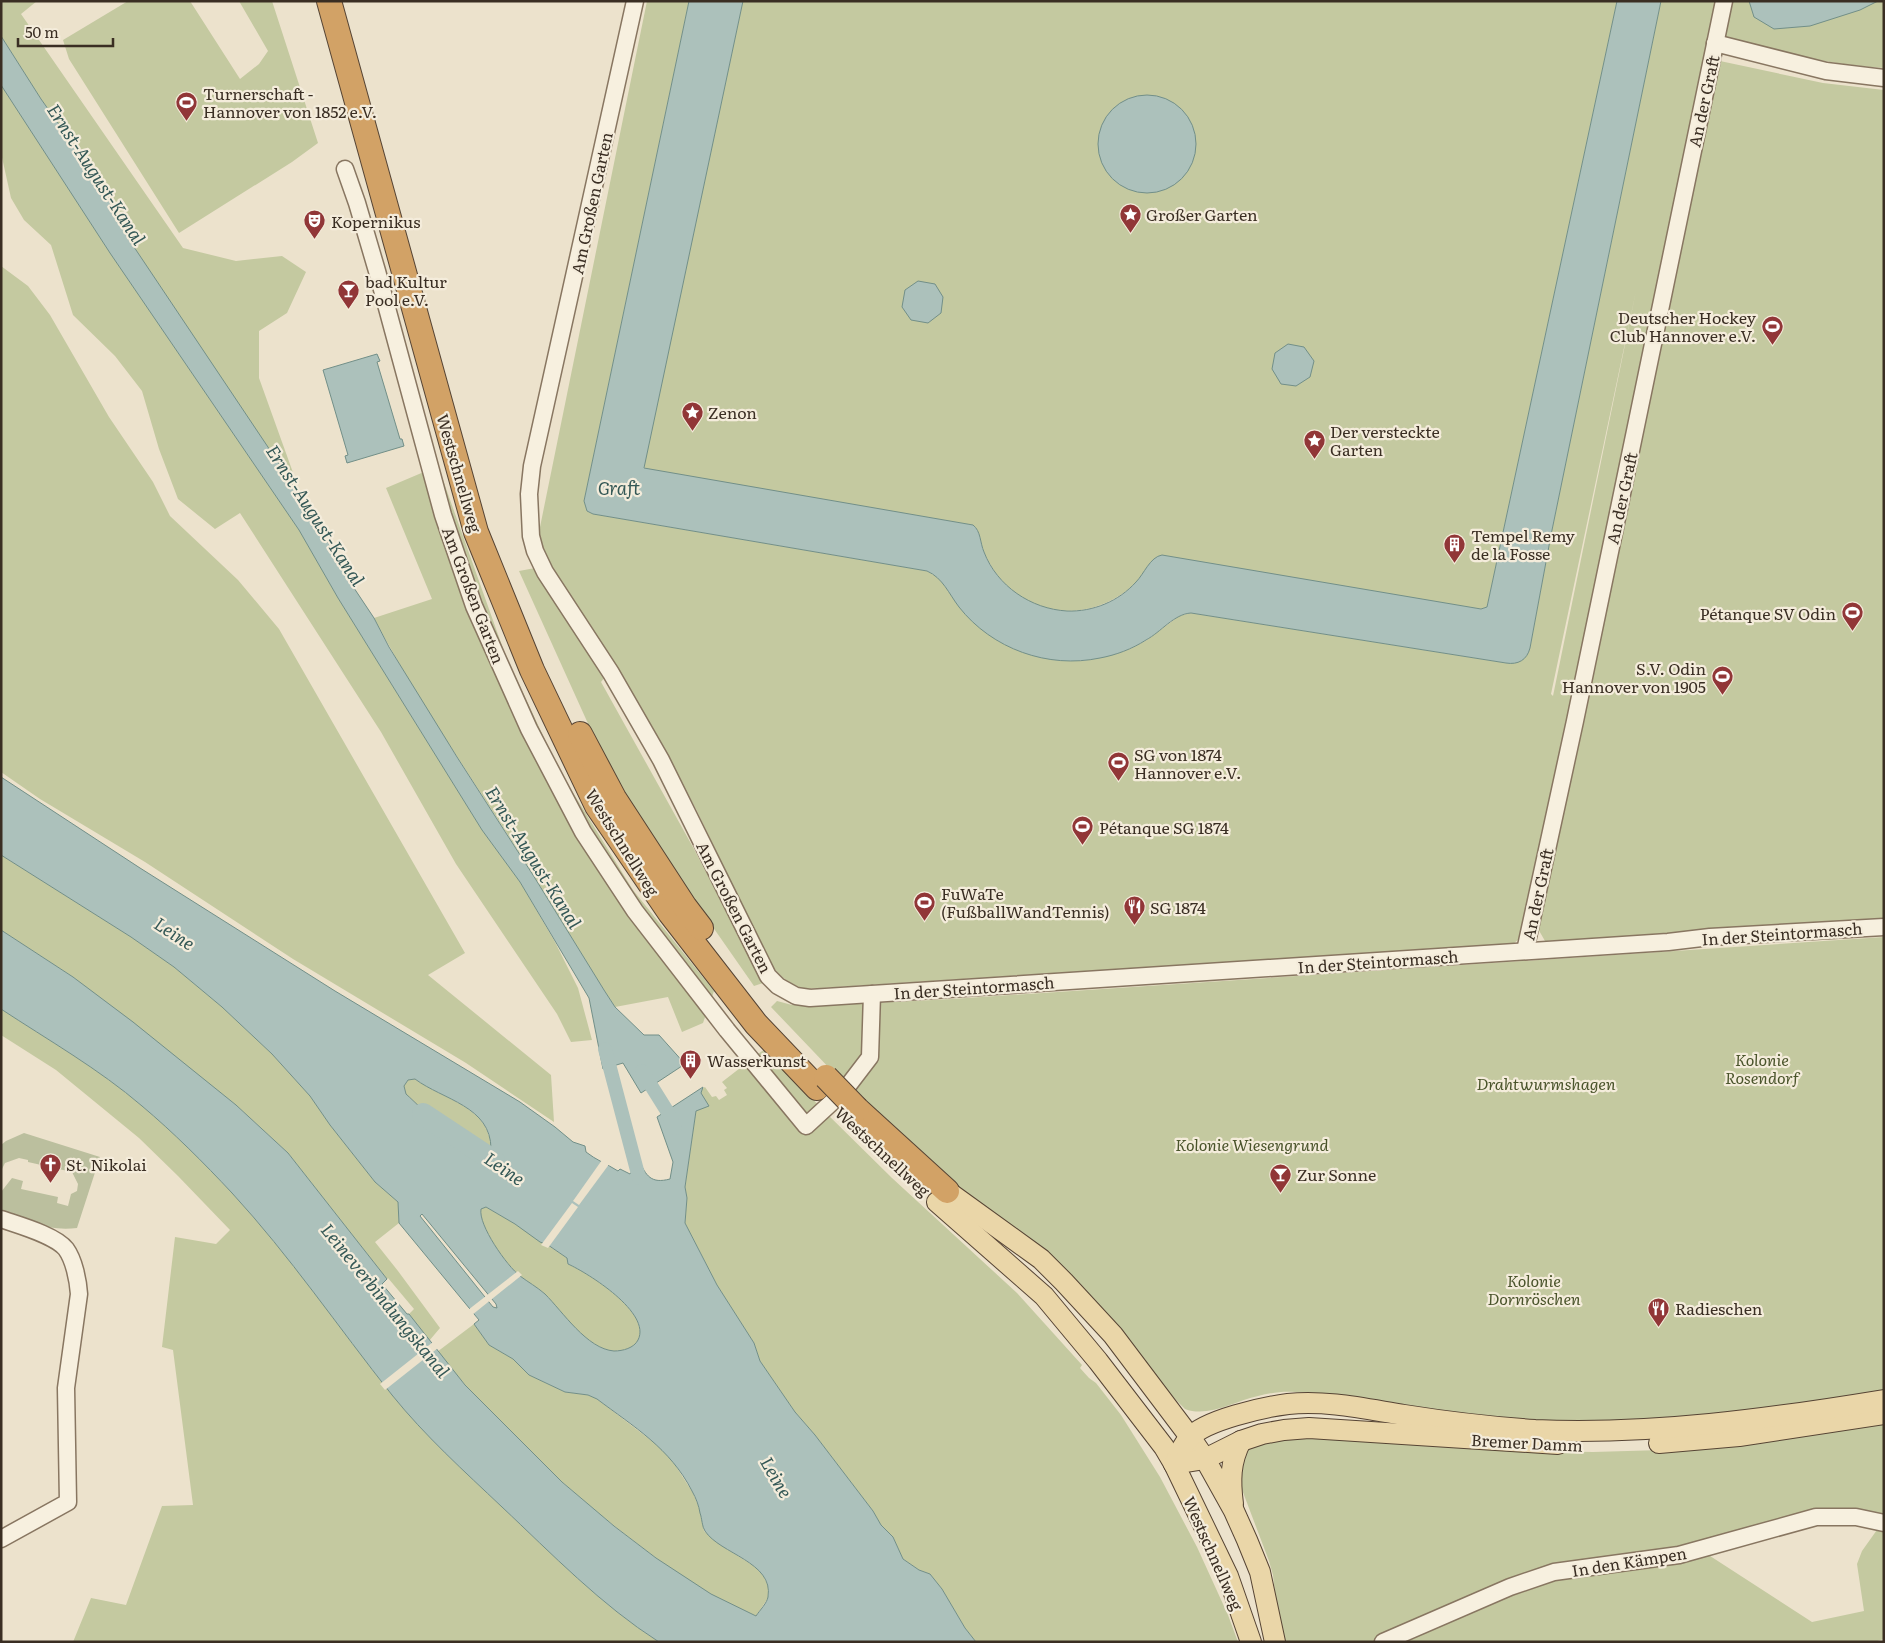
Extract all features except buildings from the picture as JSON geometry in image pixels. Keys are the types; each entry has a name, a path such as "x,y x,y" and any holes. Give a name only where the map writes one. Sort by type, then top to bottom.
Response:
{"highway":[{"name":"Westschnellweg","path":"332,2 493,538 541,662 614,798 685,907 766,1014 821,1082 942,1196"}],"main road":[{"name":"Westschnellweg","path":"942,1196 1041,1259 1109,1330 1168,1407 1205,1459 1234,1511 1260,1572 1274,1642"},
{"name":"Westschnellweg","path":"942,1196 1044,1296 1094,1356 1164,1447 1228,1576 1251,1642"},
{"name":"Bremer Damm","path":"1475,1433 1535,1430 1612,1432 1656,1429 1737,1422 1884,1400"},
{"name":"Bremer Damm","path":"1190,1437 1215,1423 1252,1411 1290,1404 1346,1406 1449,1430"},
{"path":"1168,1407 1187,1422 1205,1425 1215,1423"},
{"name":"Bremer Damm","path":"1174,1464 1205,1459 1241,1441 1262,1434 1309,1428 1449,1430 1535,1444 1621,1445 1739,1436 1884,1414"},
{"path":"1174,1464 1190,1437"},
{"path":"1234,1511 1231,1479 1232,1465 1241,1441"}],"street":[{"name":"Am Großen Garten","path":"345,169 377,271 443,516 474,606 529,729 583,832 635,911 727,1030 806,1126 844,1091 870,1058 872,994 810,998 796,996 778,986 768,976 661,760 610,673 545,572 535,551 531,536 529,494 532,466 635,1"},
{"name":"An der Graft","path":"1525,951 1579,702 1724,1"},
{"name":"An der Graft","path":"1715,43 1826,71 1884,78"},
{"name":"In der Steintormasch","path":"872,994 1884,927"},
{"path":"1,1219 50,1237 62,1245 69,1255 79,1289 66,1388 68,1502 3,1538"},
{"name":"In den Kämpen","path":"1383,1642 1510,1587 1554,1572 1679,1555 1816,1517 1856,1517 1884,1523"}],"green space":[{"path":"1,1 37,1 21,14 183,248 236,261 282,256 306,272 287,313 259,331 259,378 296,481 292,485 130,241 116,217 113,205 90,168 41,99 1,36"},
{"name":"Turnerschaft - Hannover von 1852 e.V.","path":"128,1 190,1 240,79 259,64 268,51 239,1 272,1 318,143 292,162 179,233 69,59 63,40"},
{"name":"SG von 1874 Hannover e.V.","path":"647,1 689,1 584,501 587,511 593,514 927,571 940,579 959,607 971,620 998,641 1014,649 1082,661 1116,654 1132,648 1147,640 1179,616 1191,613 1506,663 1530,648 1551,535 1661,1 1721,1 1572,717 1520,938 1513,944 805,989 783,978 768,959 696,809 615,664 601,682 694,849 763,983 754,986 614,781 519,571 546,566 540,549 539,532","holes":["1636,291 1553,696 1551,694"]},
{"name":"Großer Garten","path":"743,1 1617,1 1487,607 1481,609 1147,570 1131,587 1113,600 1092,608 1071,611 1050,609 1030,602 1011,590 992,567 984,552 979,534 972,525 646,470 644,465"},
{"path":"1728,1 1884,1 1884,68 1781,53 1720,39"},
{"path":"1720,61 1823,83 1884,90 1884,921 1545,941 1537,927"},
{"path":"1,85 110,253 299,530 338,598 482,830 520,882 555,942 578,988 592,1040 571,1042 557,1014 456,864 381,732 240,513 215,529 178,499 159,449 142,391 115,356 73,315 51,245 24,220 11,198 1,153"},
{"path":"1,266 28,286 50,315 109,417 153,482 170,516 238,580 279,629 465,953 428,975 551,1075 554,1122 466,1063 293,959 145,862 40,799 1,772"},
{"path":"438,466 505,654 559,770 633,890 714,991 703,1023 682,1032 668,997 615,1007 424,704 374,618 432,599 386,488"},
{"path":"1,855 131,937 174,967 222,1007 272,1054 310,1096 330,1125 375,1182 398,1202 399,1223 375,1242 440,1328 429,1341 409,1314 414,1309 387,1279 288,1153 236,1105 73,977 1,930"},
{"path":"1884,937 1884,1391 1780,1407 1676,1418 1572,1422 1519,1420 1445,1413 1338,1395 1290,1392 1276,1392 1249,1398 1212,1410 1194,1411 1185,1409 979,1204 920,1157 854,1094 771,1007 777,1001 792,1005 814,1006 952,999"},
{"path":"1,1009 73,1055 126,1092 188,1148 232,1193 274,1242 392,1395 431,1439 597,1595 638,1628 659,1642 73,1642 91,1598 126,1605 162,1506 193,1505 173,1350 162,1347 175,1237 216,1244 230,1230 139,1138 56,1070 1,1035"},
{"path":"766,1048 820,1107 892,1178 1017,1293 1082,1365 1080,1368 1096,1383 1121,1415 1160,1477 1197,1547 1228,1615 1238,1642 976,1642 965,1628 942,1589 930,1574 919,1570 903,1559 893,1537 881,1525 873,1511 795,1412 760,1361 754,1343 717,1285 685,1223 687,1198 685,1187 696,1111 702,1089 705,1087 712,1097 716,1096 719,1100 727,1095 724,1090 727,1088 722,1082"},
{"path":"415,1079 464,1106 474,1114 483,1123 489,1135 491,1150 481,1150 469,1146 424,1111 406,1094 404,1086 408,1080"},
{"path":"24,1133 100,1157 77,1228 67,1229 38,1225 1,1211 1,1192 12,1178 23,1181 21,1189 58,1197 57,1203 68,1206 71,1194 77,1191 78,1184 72,1172 28,1162 28,1160 19,1158 5,1163 1,1171 1,1145"},
{"path":"486,1207 567,1258 568,1264 616,1295 636,1318 640,1329 636,1343 621,1350 604,1349 594,1344 576,1329 545,1294 514,1271 501,1255 494,1245 481,1216 481,1209"},
{"path":"474,1324 489,1345 513,1359 529,1375 565,1392 588,1395 597,1399 661,1448 672,1460 693,1493 700,1510 704,1531 722,1546 754,1566 763,1575 768,1586 768,1598 756,1616 711,1595 659,1560 587,1504 509,1431 437,1352"},
{"path":"1884,1421 1884,1519 1848,1511 1707,1554 1812,1622 1864,1611 1857,1564 1862,1551 1879,1527 1884,1529 1884,1639 1874,1642 1280,1642 1273,1575 1241,1487 1241,1457 1247,1450 1261,1442 1315,1436 1541,1451 1593,1452 1662,1450"}],"water":[{"name":"Graft","path":"689,1 743,1 644,468 973,525 978,530 983,549 990,564 1006,585 1017,594 1041,606 1077,611 1105,604 1122,595 1136,582 1154,559 1162,555 1481,609 1487,607 1617,1 1661,1 1527,656 1518,662 1506,663 1191,613 1173,620 1152,637 1112,655 1080,661 1041,658 1004,644 972,622 942,582 927,571 593,514 587,511 584,501"},
{"path":"1749,1 1878,1 1860,10 1810,26 1774,29 1754,17"},
{"path":"1,36 41,99 90,168 113,205 116,217 130,241 282,468 335,554 342,570 374,618 389,647 615,1007 644,1035 659,1035 685,1064 641,1093 623,1063 603,1069 589,998 520,882 482,830 338,598 299,530 110,253 1,85"},
{"path":"1147,95 1166,99 1182,109 1192,125 1196,144 1192,163 1182,179 1166,189 1147,193 1128,189 1112,179 1102,163 1098,144 1102,125 1112,109 1128,99"},
{"path":"918,281 935,284 943,297 941,313 928,323 911,320 902,307 905,290"},
{"path":"1288,344 1304,347 1314,361 1310,377 1296,386 1281,384 1272,369 1275,353"},
{"path":"377,354 380,361 377,362 400,439 402,439 404,446 347,463 345,456 348,455 323,370"},
{"name":"Leineverbindungskanal","path":"1,777 140,868 335,991 520,1102 573,1142 585,1146 586,1152 590,1155 618,1171 620,1169 630,1174 633,1170 630,1161 639,1160 650,1177 658,1180 670,1179 673,1162 657,1117 703,1087 701,1093 709,1106 696,1111 685,1187 687,1198 685,1223 717,1285 754,1343 760,1361 795,1412 873,1511 881,1525 893,1537 903,1559 919,1570 930,1574 942,1589 965,1628 976,1642 659,1642 617,1612 558,1561 459,1467 418,1425 392,1395 274,1242 232,1193 188,1148 126,1092 73,1055 1,1009 1,930 73,977 133,1022 236,1105 288,1153 387,1279 382,1284 409,1314 465,1385 562,1482 614,1526 656,1558 711,1594 756,1616 768,1597 768,1585 763,1575 755,1567 712,1539 705,1531 692,1491 673,1462 650,1439 597,1399 588,1395 565,1392 529,1375 513,1359 489,1345 474,1324 479,1320 399,1223 398,1202 375,1182 330,1125 310,1096 272,1054 222,1007 174,967 131,937 1,855","holes":["415,1079 474,1113 483,1123 489,1135 491,1149 481,1149 458,1139 424,1111 406,1094 404,1086 408,1080","486,1207 515,1224 540,1242 548,1245 567,1258 568,1264 616,1295 636,1318 640,1329 636,1343 628,1348 614,1351 604,1349 585,1337 545,1294 520,1276 508,1264 494,1245 484,1225 481,1209","422,1214 496,1304 497,1308 493,1307 420,1216"]}],"pier":[{"path":"602,1160 610,1163 579,1205 573,1201"},
{"path":"572,1203 578,1207 548,1248 541,1245"},
{"path":"518,1271 522,1275 472,1315 468,1310"},
{"path":"433,1342 438,1348 385,1390 380,1384"}],"waterway":[{"name":"Ernst-August-Kanal","path":"605,1049 639,1178"},
{"name":"Ernst-August-Kanal","path":"642,1071 667,1111 675,1128"},
{"name":"Leine","path":"423,1114 494,1161"}],"place":[{"name":"Turnerschaft - Hannover von 1852 e.V.","path":"187,121"},
{"name":"Großer Garten","path":"1130,233"},
{"name":"Kopernikus","path":"315,240"},
{"name":"bad Kultur Pool e.V.","path":"349,309"},
{"name":"Deutscher Hockey Club Hannover e.V.","path":"1772,345"},
{"name":"Zenon","path":"692,431"},
{"name":"Der versteckte Garten","path":"1314,459"},
{"name":"Tempel Remy de la Fosse","path":"1455,563"},
{"name":"Pétanque SV Odin","path":"1852,632"},
{"name":"S.V. Odin Hannover von 1905","path":"1722,696"},
{"name":"SG von 1874 Hannover e.V.","path":"1118,782"},
{"name":"Pétanque SG 1874","path":"1083,846"},
{"name":"FuWaTe (FußballWandTennis)","path":"925,921"},
{"name":"SG 1874","path":"1134,926"},
{"name":"Wasserkunst","path":"691,1079"},
{"name":"St. Nikolai","path":"50,1183"},
{"name":"Zur Sonne","path":"1281,1193"},
{"name":"Radieschen","path":"1659,1327"}],"park label":[{"name":"Kolonie Rosendorf","path":"1762,1068"},
{"name":"Drahtwurmshagen","path":"1546,1083"},
{"name":"Kolonie Wiesengrund","path":"1252,1144"},
{"name":"Kolonie Dornröschen","path":"1534,1289"}]}
